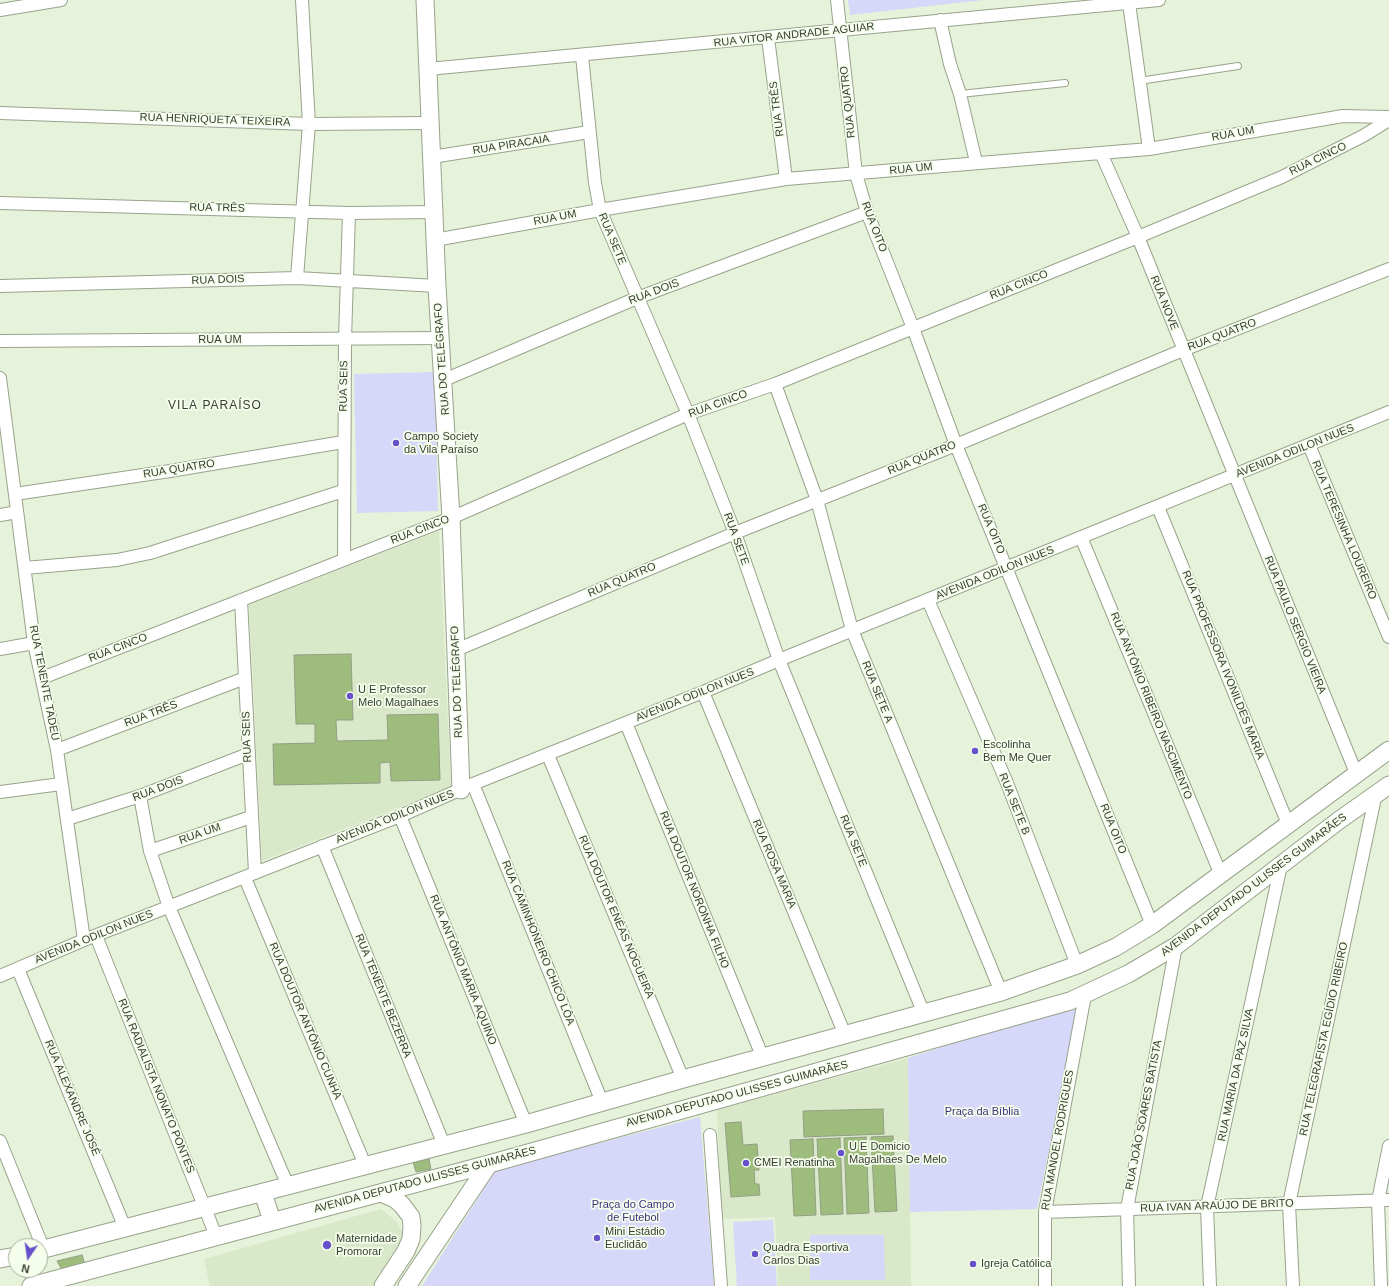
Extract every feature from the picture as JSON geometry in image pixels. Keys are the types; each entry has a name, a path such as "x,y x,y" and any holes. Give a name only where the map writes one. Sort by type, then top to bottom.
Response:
{"street":[{"path":"4,6 61,0"},
{"path":"297,278 309,124 302,0"},
{"name":"RUA DO TELÉGRAFO","path":"425,0 437,286 444,380 456,650 467,787"},
{"name":"RUA QUATRO","path":"837,0 856,174"},
{"name":"RUA VITOR ANDRADE AGUIAR","path":"428,70 1160,0"},
{"path":"1129,3 1149,149"},
{"path":"940,20 950,64 960,94 976,162"},
{"name":"RUA TRÊS","path":"768,38 786,179"},
{"name":"RUA SETE","path":"582,56 589,132 600,210 688,414 735,533 779,660 924,1014"},
{"name":"RUA HENRIQUETA TEIXEIRA","path":"0,113 309,124 430,123"},
{"name":"RUA UM","path":"435,240 600,210 786,179 856,174 976,162 1101,154 1149,149 1343,116 1389,118"},
{"name":"RUA CINCO","path":"42,678 451,518 688,414 775,384 1138,237 1282,177 1343,147 1389,118"},
{"name":"RUA PIRACAIA","path":"432,157 589,132"},
{"name":"RUA NOVE","path":"1101,154 1138,237 1234,476"},
{"name":"RUA OITO","path":"856,174 867,212 913,328 956,445 1008,568 1152,925"},
{"name":"RUA TRÊS","path":"0,203 302,210 349,213 434,212"},
{"name":"RUA DOIS","path":"444,380 637,298 867,212"},
{"name":"RUA SEIS","path":"344,559 342,490 349,213"},
{"name":"RUA QUATRO","path":"456,650 735,533 956,445 1183,350 1389,269"},
{"name":"RUA DOIS","path":"0,286 297,278 437,286"},
{"name":"RUA UM","path":"0,341 440,338"},
{"name":"RUA TENENTE TADEU","path":"0,378 2,413 15,494 34,643 57,750 67,820 90,938"},
{"name":"RUA SETE A","path":"775,384 817,500 852,630 1001,992"},
{"name":"AVENIDA ODILON NUES","path":"0,976 90,938 400,816 467,787 852,630 1389,414"},
{"name":"RUA QUATRO","path":"15,494 170,471 343,442"},
{"name":"RUA TERESINHA LOUREIRO","path":"1309,445 1389,637"},
{"name":"RUA PAULO SERGIO VIEIRA","path":"1234,476 1356,773"},
{"path":"25,568 102,562 150,553 342,490"},
{"name":"RUA PROFESSORA IVONILDES MARIA","path":"1158,507 1288,824"},
{"path":"0,515 17,512"},
{"name":"RUA ANTÔNIO RIBEIRO NASCIMENTO","path":"1081,537 1221,876"},
{"name":"RUA SEIS","path":"241,600 251,817 250,875"},
{"name":"RUA SETE B","path":"928,600 1007,783 1077,965"},
{"path":"0,649 34,643"},
{"name":"RUA TRÊS","path":"57,750 245,678"},
{"name":"RUA ROSA MARIA","path":"703,692 845,1035"},
{"name":"RUA DOUTOR NORONHA FILHO","path":"626,723 763,1058"},
{"path":"48,1248 526,1124 683,1079 1001,992 1077,965 1116,947 1152,925 1221,876 1356,773 1389,750"},
{"name":"RUA DOIS","path":"67,820 140,796 248,754"},
{"name":"RUA DOUTOR ENÉAS NOGUEIRA","path":"548,755 683,1079"},
{"path":"0,792 61,784"},
{"name":"RUA CAMINHONEIRO CHICO LÔA","path":"467,787 602,1102"},
{"name":"AVENIDA DEPUTADO ULISSES GUIMARÃES","path":"31,1286 489,1164 730,1095 1052,1007 1085,995 1128,974 1176,946 1338,821 1383,789"},
{"name":"RUA TELEGRAFISTA EGÍDIO RIBEIRO","path":"1293,1286 1289,1204 1383,789"},
{"path":"140,796 150,850 169,907 288,1186"},
{"path":"1322,800 1338,821"},
{"name":"RUA ANTÔNIO MARIA AQUINO","path":"400,816 526,1124"},
{"name":"RUA UM","path":"150,850 251,817"},
{"name":"RUA TENENTE BEZERRA","path":"322,846 444,1145"},
{"name":"RUA MARIA DA PAZ SILVA","path":"1210,1286 1207,1207 1281,865"},
{"name":"RUA DOUTOR ANTÔNIO CUNHA","path":"250,875 366,1165"},
{"name":"RUA RADIALISTA NONATO PONTES","path":"90,938 216,1236"},
{"name":"RUA JOÃO SOARES BATISTA","path":"1129,1286 1127,1209 1176,946"},
{"name":"RUA ALEXANDRE JOSÉ","path":"18,969 125,1228"},
{"name":"RUA MANOEL RODRIGUES","path":"1045,1286 1045,1212 1085,995"},
{"path":"722,1069 730,1095"},
{"path":"710,1135 721,1286"},
{"path":"0,1141 37,1238"},
{"path":"1381,1286 1384,1201 1389,1146"},
{"path":"407,1286 489,1164"},
{"path":"263,1193 272,1221"},
{"path":"381,1193 395,1199 402,1206 411,1217 412,1226 411,1239 406,1251 383,1286"},
{"name":"RUA IVAN ARAÚJO DE BRITO","path":"1045,1212 1384,1201"}],"lane":[{"path":"1139,81 1238,66"},
{"path":"960,94 1065,83"}],"shaded area":[{"name":"U E Professor Melo Magalhaes","path":"439,531 451,787 262,861 249,605"},
{"name":"U E Domicio Magalhaes De Melo","path":"908,1058 911,1286 778,1286 775,1217 722,1219 717,1110"},
{"name":"Maternidade Promorar","path":"381,1209 397,1222 405,1237 374,1286 210,1286 204,1259"}],"green space":[{"path":"848,0 983,0 850,15"},
{"name":"Campo Society da Vila Paraíso","path":"435,372 438,511 357,513 354,374"},
{"name":"Praça da Bíblia","path":"1079,1003 1037,1209 910,1212 908,1058"},
{"name":"Praça do Campo de Futebol","path":"700,1117 714,1286 422,1286 496,1170"},
{"name":"Quadra Esportiva Carlos Dias","path":"773,1220 777,1286 737,1286 733,1222"},
{"path":"810,1235 884,1235 885,1280 810,1280"}],"building":[{"path":"351,654 353,720 336,720 337,741 388,740 387,715 438,714 440,780 391,781 390,762 380,763 380,783 274,785 273,744 315,743 315,724 296,724 294,655"},
{"path":"883,1109 884,1134 804,1137 803,1111"},
{"path":"741,1122 743,1145 757,1144 759,1170 754,1170 755,1184 759,1184 760,1195 731,1197 725,1123"},
{"path":"893,1136 897,1211 875,1212 871,1137"},
{"path":"866,1137 869,1213 847,1214 844,1138"},
{"path":"840,1138 843,1214 821,1215 817,1139"},
{"path":"813,1139 816,1215 794,1216 790,1140"},
{"path":"429,1159 431,1169 416,1172 413,1162"},
{"path":"82,1255 85,1264 62,1270 57,1261"}],"place":[{"name":"Campo Society da Vila Paraíso","path":"396,443"},
{"name":"U E Professor Melo Magalhaes","path":"350,696"},
{"name":"Escolinha Bem Me Quer","path":"975,751"},
{"name":"U E Domicio Magalhaes De Melo","path":"841,1153"},
{"name":"CMEI Renatinha","path":"746,1163"},
{"name":"Mini Estádio Euclidão","path":"597,1238"},
{"name":"Maternidade Promorar","path":"327,1245"},
{"name":"Quadra Esportiva Carlos Dias","path":"755,1254"},
{"name":"Igreja Católica","path":"973,1264"}],"district":[{"name":"VILA PARAÍSO","path":"215,406"}]}
